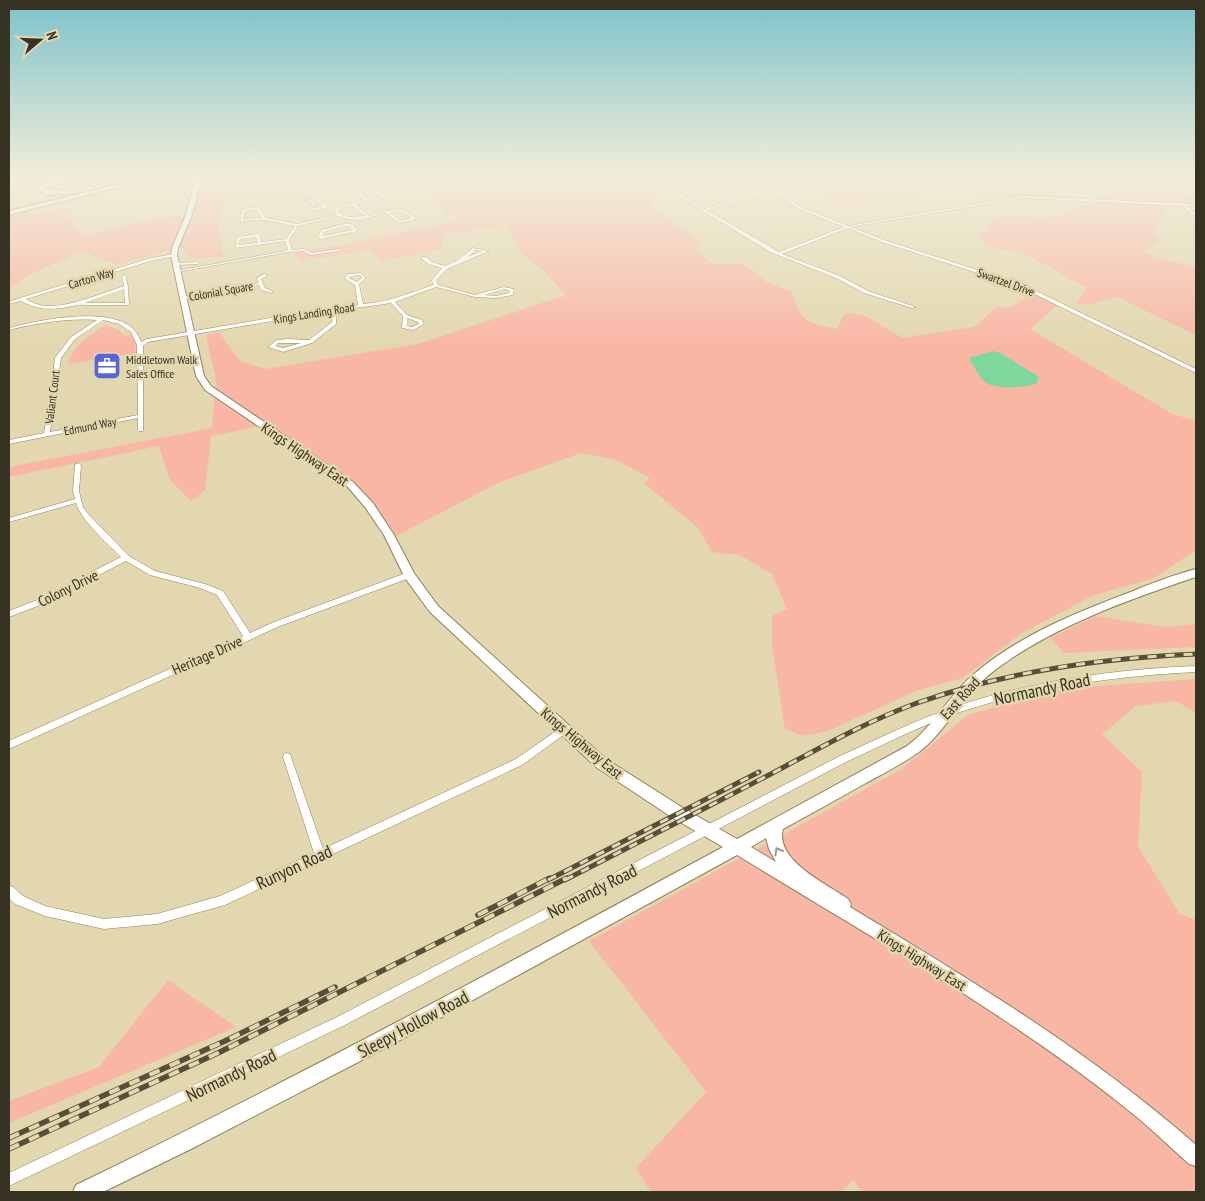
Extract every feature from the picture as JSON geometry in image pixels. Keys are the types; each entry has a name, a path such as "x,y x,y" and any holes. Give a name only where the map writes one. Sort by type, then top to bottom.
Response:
{"street":[{"name":"Kings Highway East","path":"180,234 174,248 182,298 200,376 208,388 350,484 369,504 389,535 410,575 434,609 563,730 617,775 962,984 1096,1073 1196,1157"},
{"path":"289,251 287,240 291,234"},
{"path":"321,234 320,238 343,234"},
{"path":"744,234 772,251 780,252 838,277 866,292 914,307"},
{"path":"780,252 828,234"},
{"name":"Swartzel Drive","path":"866,234 1022,286 1196,371"},
{"path":"259,244 259,236 256,235 241,237 237,244 238,247 259,244 287,240"},
{"path":"460,261 474,249 487,251 482,255 460,261 445,268 436,277 434,282 436,286 474,296 499,297 512,292 507,288 500,288 474,296"},
{"name":"Carton Way","path":"9,303 153,259 176,263 225,262 289,251 304,250 311,254 338,250"},
{"path":"424,258 430,263 445,268"},
{"path":"266,275 259,278 260,284 263,290 270,292"},
{"path":"124,276 128,312"},
{"name":"Colonial Square","path":"182,298 260,284"},
{"path":"357,284 361,306"},
{"name":"Kings Landing Road","path":"140,345 185,338 191,335 335,308 392,301 436,286"},
{"path":"22,299 31,307 41,309 57,308 126,287"},
{"path":"392,301 405,316"},
{"path":"78,302 84,304 127,304"},
{"path":"310,342 279,341 271,347 275,350 283,350 310,342 334,323 335,308"},
{"path":"9,329 56,319 101,319 128,327 136,334 140,345 141,430"},
{"name":"Valiant Court","path":"47,435 58,358 73,338 101,319"},
{"name":"Edmund Way","path":"9,442 141,416"},
{"path":"78,465 76,491 78,500 87,517 126,558 153,573 202,586 220,593 248,637"},
{"path":"9,520 78,500"},
{"name":"Colony Drive","path":"9,614 40,602 126,558"},
{"name":"East Road","path":"738,847 912,750 927,737 965,689 987,670 1051,632 1139,593 1196,573"},
{"name":"Heritage Drive","path":"9,745 248,637 315,609 410,575"},
{"name":"Normandy Road","path":"9,1180 339,1022 841,760 904,730 945,714 1024,691 1063,683 1153,672 1196,669"},
{"name":"Runyon Road","path":"9,891 19,900 45,911 104,924 157,919 220,902 520,762 563,730"},
{"path":"287,756 320,855"},
{"path":"777,825 772,837 775,850 790,867 839,901 883,936"},
{"name":"Sleepy Hollow Road","path":"83,1192 184,1144 381,1042 738,847"}],"shaded area":[{"path":"9,234 81,234 82,236 90,234 220,234 224,257 190,259 182,247 117,265 83,251 27,276 9,288"},
{"path":"394,234 449,234 443,235 441,249 381,261 371,250 300,261 295,251 346,245"},
{"path":"510,234 688,234 701,243 696,250 713,264 744,264 766,282 792,292 802,316 812,323 837,329 845,313 866,316 902,338 974,327 998,306 1010,308 1033,293 1058,305 1030,329 1174,415 1196,420 1196,550 1154,578 1092,596 1022,633 963,678 918,690 828,731 803,736 785,729 772,645 772,616 787,609 772,574 740,555 712,552 698,528 644,483 650,478 614,459 581,453 500,482 392,538 354,491 264,425 211,436 205,490 191,501 170,480 159,446 9,477 9,467 212,428 216,380 206,335 219,332 240,361 265,369 418,344 566,295 543,270 523,255"},
{"path":"976,234 1158,234 1160,240 1146,252 1155,257 1196,267 1196,335 1117,297 1088,305 1076,303 1087,288 1029,256 1015,251 990,247 980,240"},
{"path":"105,325 117,329 126,336 131,335 135,340 136,353 68,364 78,346"},
{"path":"993,351 1000,353 1039,377 1037,383 1010,387 988,384 978,373 969,358"},
{"path":"1096,616 1165,627 1196,624 1196,647 1064,653 1050,638"},
{"path":"1196,679 1196,713 1176,701 1136,706 1102,734 1142,772 1138,847 1180,914 1196,920 1196,1192 862,1192 853,1180 841,1192 651,1192 636,1168 706,1092 589,941 900,770 968,715 1037,695 1082,687"},
{"path":"168,980 236,1027 9,1123 9,1101 99,1067"}],"railway":[{"path":"565,880 841,737 917,703 986,682 1020,674 1125,659 1196,654"},
{"path":"548,880 759,772"},
{"path":"478,915 550,878"},
{"path":"9,1149 220,1052 567,878"},
{"path":"9,1138 225,1041 335,987"}],"place":[{"name":"Middletown Walk Sales Office","path":"107,366"}]}
